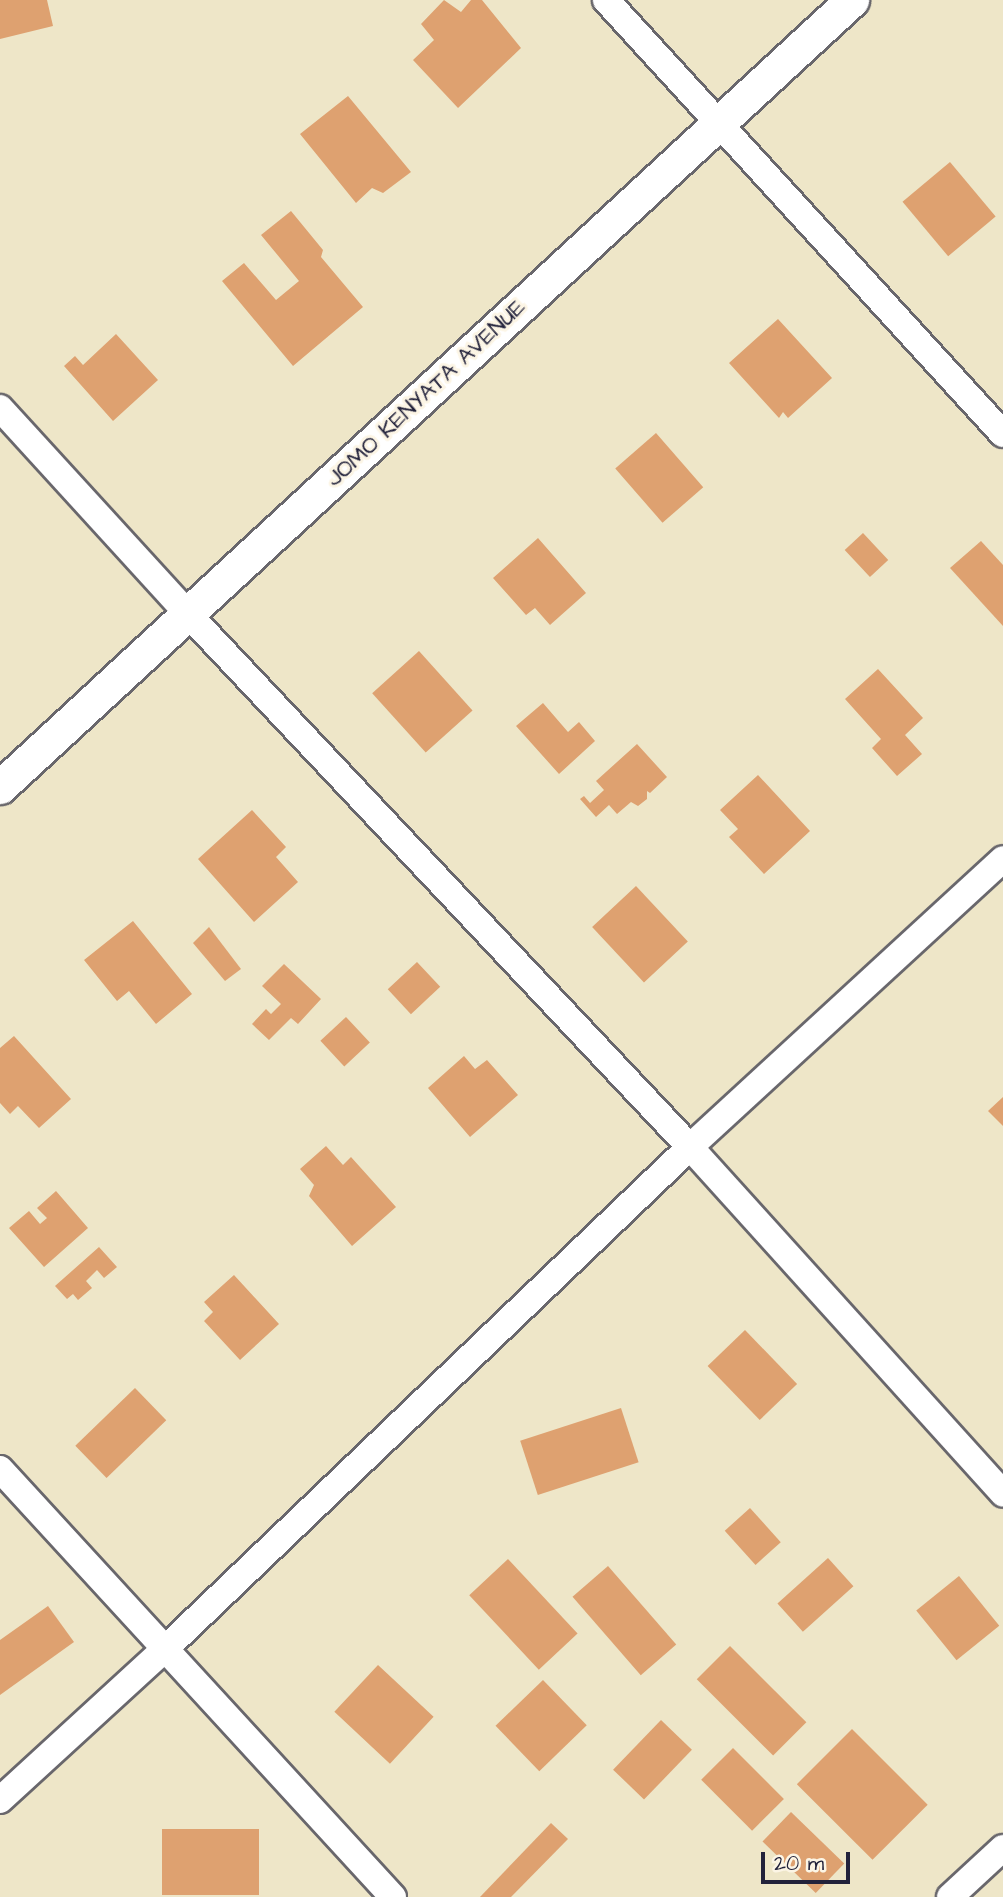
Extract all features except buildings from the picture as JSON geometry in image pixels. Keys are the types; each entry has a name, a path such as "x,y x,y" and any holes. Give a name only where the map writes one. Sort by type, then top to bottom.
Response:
{"street":[{"path":"606,0 720,120 1003,434"},
{"name":"JOMO KENYATA AVENUE","path":"0,787 852,0"},
{"path":"0,408 188,614 690,1147 1003,1493"},
{"path":"0,1800 164,1649 690,1147 1003,859"},
{"path":"0,1469 393,1897"},
{"path":"950,1897 1003,1848"}]}
